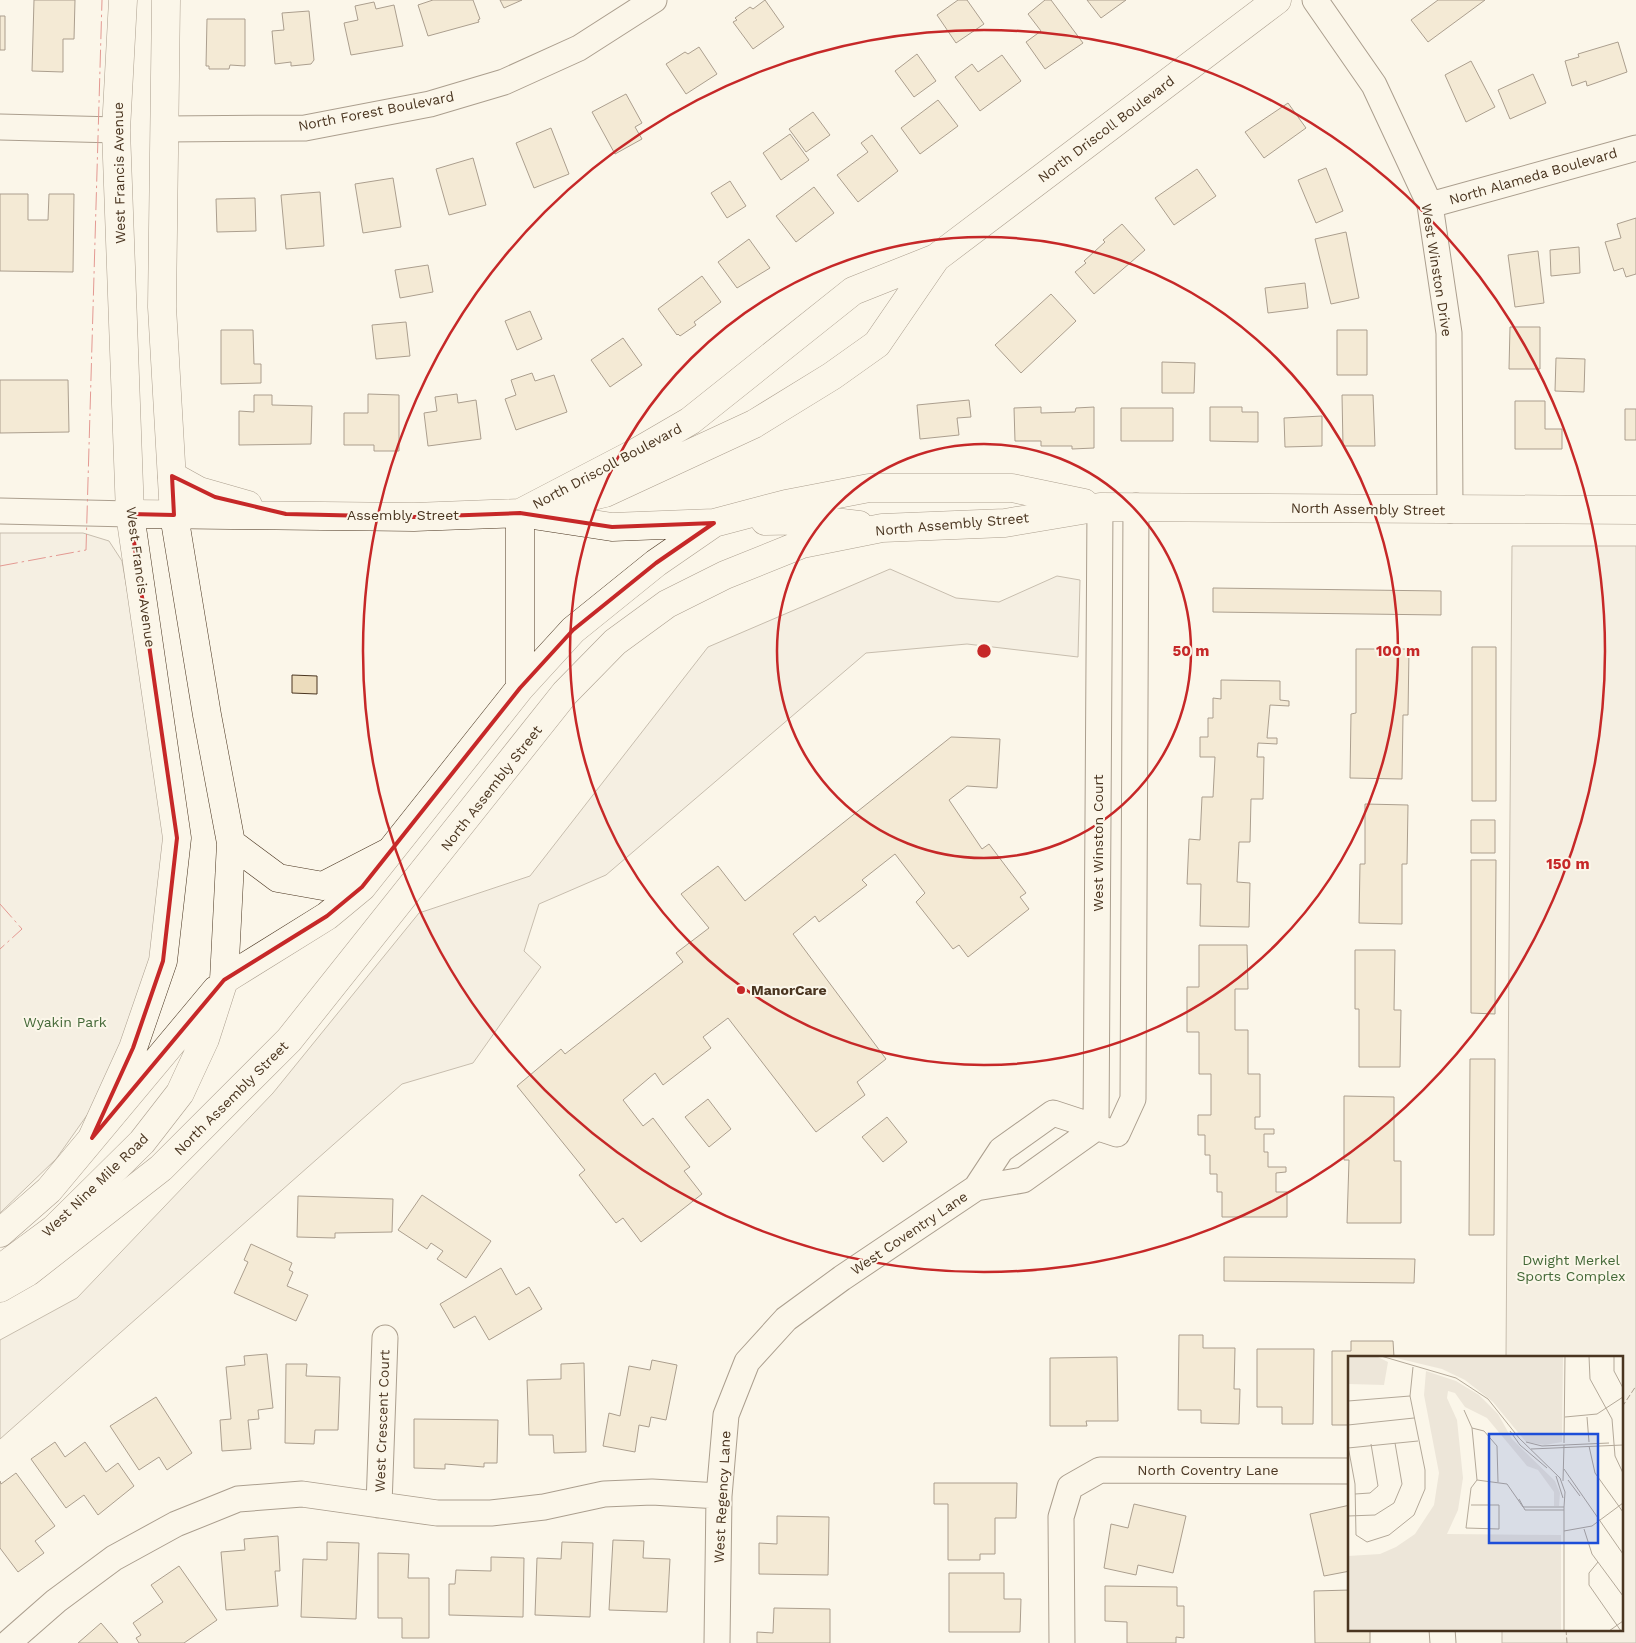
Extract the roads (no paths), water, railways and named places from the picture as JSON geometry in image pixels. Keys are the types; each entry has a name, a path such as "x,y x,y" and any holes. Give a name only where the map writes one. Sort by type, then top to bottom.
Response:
{"main road":[{"name":"West Francis Avenue","path":"92,1138 134,1048 162,961 177,838 130,514 116,130 123,0"},
{"path":"166,0 162,307 174,515 207,715 231,844 224,980"},
{"name":"North Driscoll Boulevard","path":"520,513 635,453 690,421 853,291 936,258 1277,0"},
{"name":"North Driscoll Boulevard","path":"520,513 605,493 754,424 832,376 876,344 936,258"},
{"name":"Assembly Street","path":"172,476 199,491 286,514"},
{"name":"North Assembly Street","path":"92,1138 224,980 327,916 362,887 520,688 573,630 656,563 714,523 786,504 869,488 1012,488 1100,507"},
{"name":"North Assembly Street","path":"0,1288 28,1272 161,1168 289,1040 565,693 615,642 667,604 726,575 802,544 882,528 1005,523 1100,507 1636,510"},
{"path":"520,688 520,513 612,527 818,520 882,528"},
{"name":"Assembly Street","path":"174,515 286,514 414,517 520,513"},
{"path":"130,514 174,515"},
{"path":"231,844 278,878 323,886 389,852"},
{"name":"West Nine Mile Road","path":"0,1269 54,1229 148,1135 180,1093 205,1039 224,980"},
{"name":"West Nine Mile Road","path":"0,1233 49,1190 92,1138"}],"street":[{"name":"North Forest Boulevard","path":"165,129 305,128 430,104 504,82 579,48 654,0"},
{"name":"West Winston Drive","path":"1315,0 1374,85 1430,205 1449,333 1450,510"},
{"path":"0,127 116,130"},
{"name":"North Alameda Boulevard","path":"1430,205 1636,148"},
{"path":"1107,1131 1133,1099 1136,506"},
{"name":"West Winston Court","path":"1100,507 1097,966 1107,1131"},
{"path":"0,511 130,514"},
{"path":"1099,720 1134,727"},
{"path":"1097,966 1134,967"},
{"name":"West Coventry Lane","path":"842,1278 976,1188 1001,1150 1054,1113 1107,1131"},
{"name":"West Coventry Lane","path":"976,1188 1023,1180 1107,1131"},
{"name":"West Regency Lane","path":"717,1643 719,1496 726,1415 747,1362 786,1318 842,1278"},
{"name":"West Crescent Court","path":"379,1505 384,1338"},
{"name":"North Coventry Lane","path":"1062,1643 1061,1517 1070,1487 1100,1470 1348,1470"},
{"path":"8,1643 56,1601 114,1558 176,1524 238,1500 302,1494 437,1514 490,1513 544,1507 604,1494 652,1492 719,1496"},
{"path":"1442,1630 1443,1643"}],"place":[{"name":"ManorCare","path":"741,990"}],"park label":[{"name":"Wyakin Park","path":"65,1022"},
{"name":"Dwight Merkel Sports Complex","path":"1571,1268"}]}
